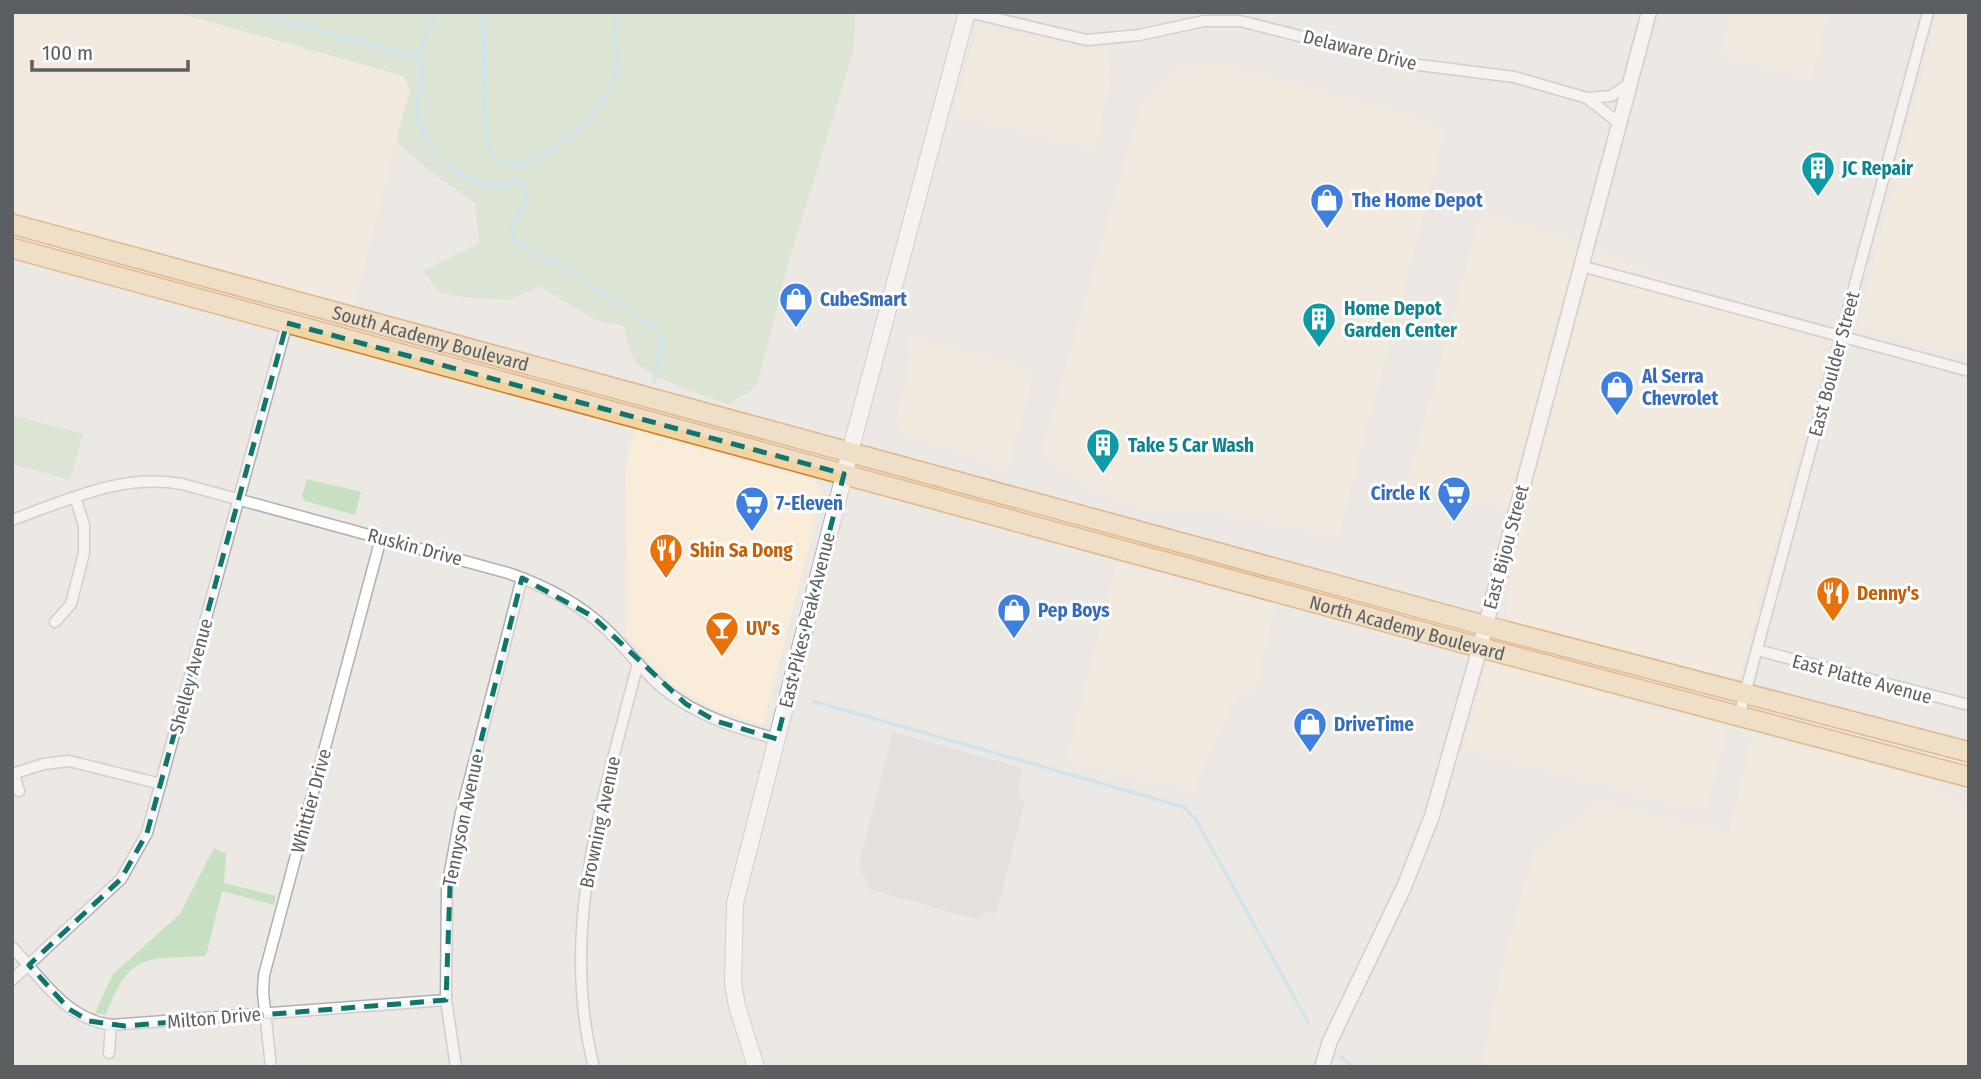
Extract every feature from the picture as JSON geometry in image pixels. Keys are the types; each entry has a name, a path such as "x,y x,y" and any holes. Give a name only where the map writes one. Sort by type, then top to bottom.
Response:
{"highway":[{"name":"South Academy Boulevard","path":"12,224 850,452"},
{"name":"South Academy Boulevard","path":"12,248 844,474"},
{"name":"North Academy Boulevard","path":"850,452 1485,625 1969,751"},
{"name":"North Academy Boulevard","path":"844,474 1479,648 1969,777"}],"main road":[{"name":"East Pikes Peak Avenue","path":"756,1067 737,1006 732,934 744,865 844,474 968,12"}],"street":[{"name":"Delaware Drive","path":"968,12 1087,40 1139,36 1204,21 1248,22 1410,64 1514,77 1587,98 1611,96 1629,84"},
{"name":"East Bijou Street","path":"1322,1067 1329,1041 1419,852 1479,648 1649,12"},
{"name":"East Boulder Street","path":"1739,716 1928,12"},
{"name":"Delaware Drive","path":"1587,98 1619,123"},
{"path":"1581,266 1969,371"},
{"name":"Shelley Avenue","path":"12,980 121,879 148,833 287,323"},
{"name":"Ruskin Drive","path":"12,520 118,482 152,479 239,499 523,578 592,616 665,690 702,714 731,726 777,739"},
{"path":"55,622 71,604 84,553 84,525 75,497"},
{"name":"Whittier Drive","path":"271,1067 263,993 266,967 381,538"},
{"name":"Tennyson Avenue","path":"456,1067 446,1000 445,918 451,859 523,578"},
{"name":"East Platte Avenue","path":"1757,650 1969,705"},
{"name":"Browning Avenue","path":"594,1067 581,988 583,898 593,836 638,663"},
{"path":"19,791 13,774 44,764 69,761 161,784"},
{"name":"Milton Drive","path":"12,947 69,1009 89,1021 111,1025 446,1000"},
{"path":"109,1053 111,1025"}],"highlighted area":[{"path":"287,323 844,474 777,739 716,721 686,704 592,616 522,578 451,859 446,1000 125,1026 89,1021 69,1009 29,965 121,879 147,833"}],"shaded area":[{"path":"12,12 175,12 404,76 410,89 353,308 12,214"},
{"path":"1731,12 1829,12 1811,78 1720,56"},
{"path":"1939,12 1969,13 1969,356 1857,326"},
{"path":"984,27 1070,47 1106,49 1111,79 1094,149 975,119 952,118 977,30"},
{"path":"1218,63 1421,119 1445,133 1338,537 1212,511 1151,511 1099,495 1041,454 1140,108 1154,89 1176,70"},
{"name":"Al Serra Chevrolet","path":"1481,214 1569,238 1827,346 1739,679 1505,631 1516,511 1406,487"},
{"path":"907,337 1008,361 1034,372 1006,475 986,460 901,435 896,423 911,356"},
{"path":"635,427 666,440 814,480 820,489 822,496 763,725 719,711 673,686 625,634 626,467"},
{"path":"1117,563 1169,580 1275,606 1255,692 1236,697 1193,791 1066,761"},
{"path":"1499,660 1558,677 1623,701 1724,728 1726,736 1707,804 1699,811 1463,749 1487,665"},
{"path":"893,732 1023,768 1018,784 1020,799 1025,800 996,914 986,911 979,920 869,889 865,878 860,877 862,870 858,869"},
{"path":"1753,734 1902,772 1969,809 1969,1067 1493,1067 1482,1064 1506,951 1534,851 1599,802 1729,833"}],"green space":[{"path":"175,12 855,12 853,52 788,264 758,382 748,393 728,404 666,381 637,363 630,350 624,326 594,319 539,286 509,300 461,297 439,292 423,271 479,243 475,203 434,174 396,142 410,89 404,76"},
{"path":"12,415 83,434 70,480 12,464"},
{"path":"307,479 361,492 355,515 305,501 302,496"},
{"path":"214,848 226,854 224,883 276,896 274,905 222,891 206,956 153,959 142,963 132,969 123,980 106,1015 95,1013 113,974 180,914"}],"waterway":[{"path":"250,12 417,57"},
{"path":"417,57 433,19 440,12"},
{"path":"478,12 483,22 485,140 498,160 505,163 535,159 552,150 568,138 595,109 615,74 615,14 619,12"},
{"path":"417,57 422,70 417,109 425,138 434,151 457,171 485,184 502,187 519,179 528,193 511,228 515,240 532,253 558,264 653,327 662,345 654,381"},
{"path":"813,701 1184,807 1196,820 1308,1022"},
{"path":"1342,1057 1352,1067"}],"place":[{"name":"JC Repair","path":"1818,198"},
{"name":"The Home Depot","path":"1327,230"},
{"name":"CubeSmart","path":"796,329"},
{"name":"Home Depot Garden Center","path":"1319,349"},
{"name":"Al Serra Chevrolet","path":"1617,417"},
{"name":"Take 5 Car Wash","path":"1103,475"},
{"name":"Circle K","path":"1454,523"},
{"name":"7-Eleven","path":"752,533"},
{"name":"Shin Sa Dong","path":"666,580"},
{"name":"Denny's","path":"1833,623"},
{"name":"Pep Boys","path":"1014,640"},
{"name":"UV's","path":"722,658"},
{"name":"DriveTime","path":"1310,754"}]}
